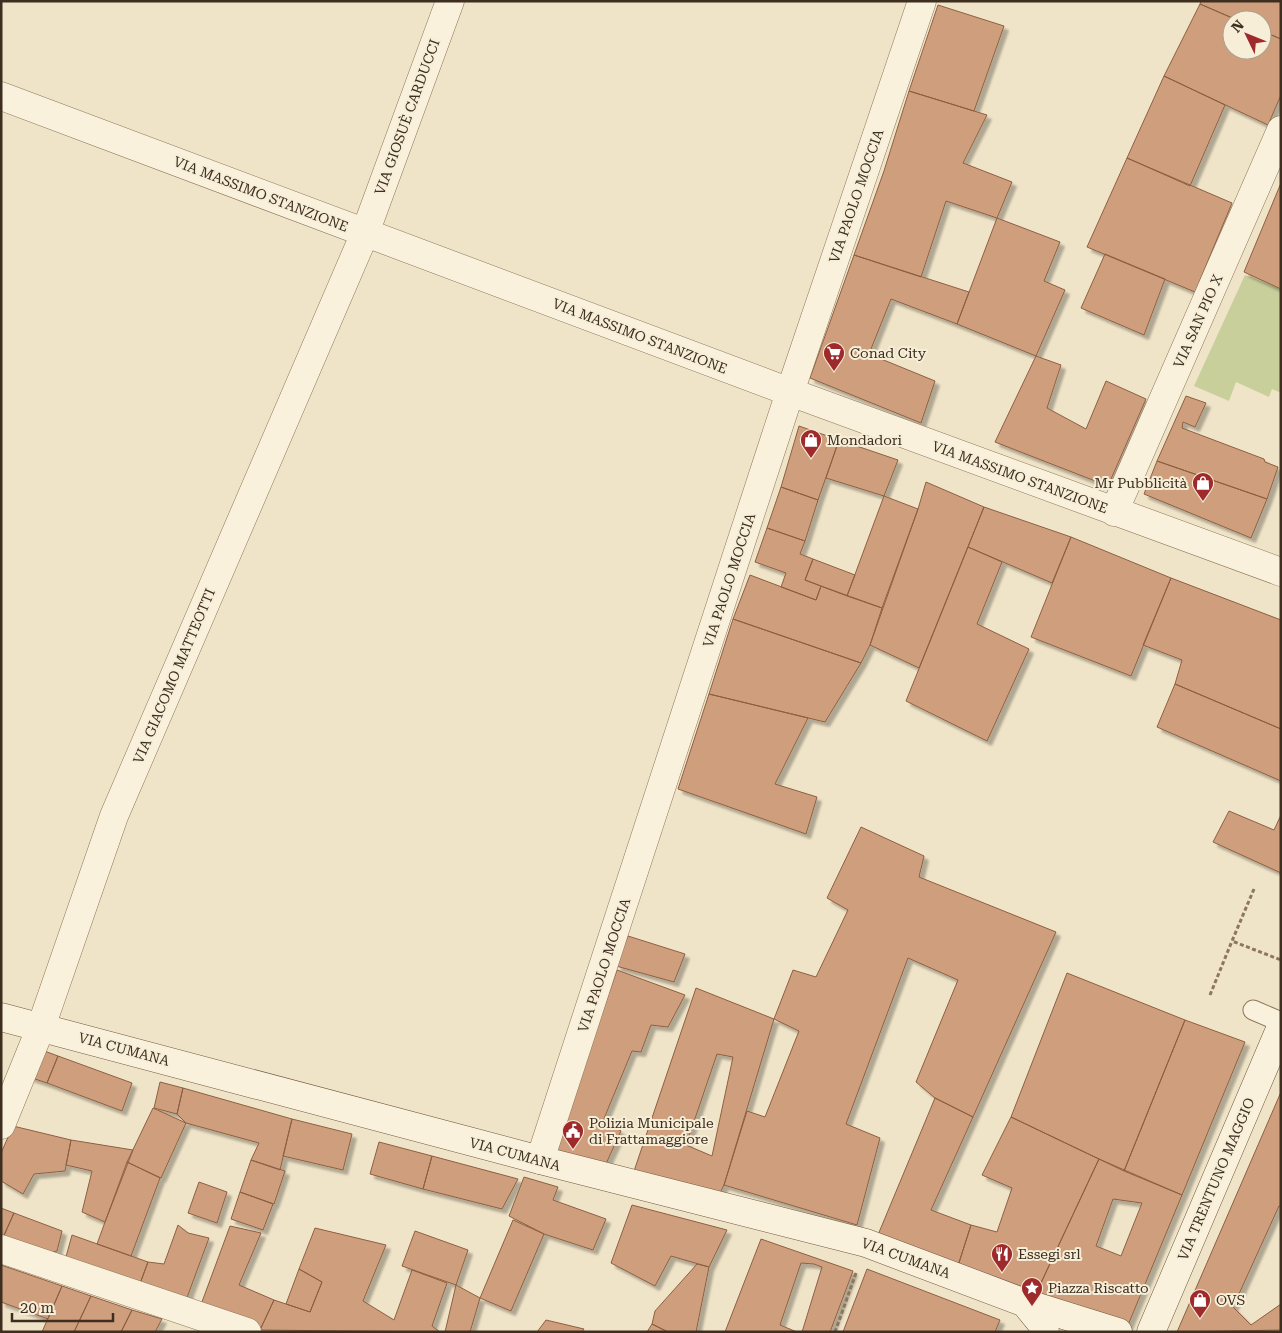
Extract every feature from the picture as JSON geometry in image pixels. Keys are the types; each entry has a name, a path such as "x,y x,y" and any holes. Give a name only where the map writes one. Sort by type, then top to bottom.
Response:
{"street":[{"name":"VIA GIOSUÈ CARDUCCI","path":"365,233 450,1"},
{"name":"VIA PAOLO MOCCIA","path":"540,1160 790,392 922,1"},
{"name":"VIA MASSIMO STANZIONE","path":"1,96 790,392 1281,572"},
{"name":"VIA SAN PIO X","path":"1114,512 1281,130"},
{"name":"VIA GIACOMO MATTEOTTI","path":"1,1125 41,1027 114,816 365,233"},
{"name":"VIA CUMANA","path":"1,1017 540,1160 866,1243 1025,1303"},
{"name":"VIA TRENTUNO MAGGIO","path":"1151,1332 1281,1027"},
{"path":"1,1249 247,1332"},
{"path":"1025,1303 1042,1324 1045,1332"},
{"path":"1025,1303 1118,1332"}],"lane":[{"path":"1253,1010 1281,1022"}],"path":[{"path":"1210,995 1254,889"},
{"path":"1232,941 1281,960"},
{"path":"835,1332 866,1243"}],"green space":[{"path":"1245,275 1281,289 1281,393 1272,389 1269,397 1236,382 1229,401 1194,386"}],"building":[{"path":"1201,1 1281,1 1281,39 1272,35 1272,10 1222,10 1222,14 1200,4"},
{"path":"1200,4 1222,14 1222,60 1272,60 1272,35 1281,39 1281,95 1268,125 1164,76"},
{"path":"938,5 1004,26 974,111 909,91"},
{"path":"1164,76 1225,105 1190,186 1127,158"},
{"path":"909,91 987,115 963,163 1012,182 997,218 946,201 921,277 854,255 884,171"},
{"path":"1127,158 1232,203 1195,292 1087,247"},
{"path":"1281,183 1281,289 1244,272"},
{"path":"997,218 1060,242 1044,281 1065,290 1036,356 957,324"},
{"path":"1105,254 1165,279 1144,335 1081,308"},
{"path":"854,255 969,292 957,324 891,299 869,354 935,381 921,423 810,378"},
{"path":"1036,356 1061,365 1047,408 1086,429 1106,381 1146,399 1108,486 995,442"},
{"path":"1186,396 1206,403 1195,427 1183,422 1182,428 1264,459 1265,462 1278,467 1267,499 1157,461"},
{"name":"Mondadori","path":"799,426 839,440 818,500 781,487"},
{"path":"839,440 898,460 884,496 826,478"},
{"path":"1157,461 1267,499 1251,538 1144,494"},
{"path":"926,482 984,507 919,668 870,645"},
{"path":"781,487 818,500 805,541 767,528"},
{"path":"884,496 918,509 882,608 847,596"},
{"path":"984,507 1071,537 1052,583 968,547"},
{"path":"767,528 805,541 800,554 813,559 805,580 821,586 816,600 781,587 786,573 755,562"},
{"path":"1071,537 1171,578 1131,676 1031,637"},
{"path":"968,547 1002,562 977,624 1029,649 987,741 906,701"},
{"path":"813,559 855,575 847,596 805,580"},
{"path":"750,575 816,600 821,586 882,608 870,645 861,663 733,619"},
{"path":"1171,578 1281,620 1281,729 1175,684 1182,660 1143,645"},
{"path":"733,619 861,663 825,722 709,694"},
{"path":"1175,684 1281,729 1281,781 1157,727"},
{"path":"709,694 808,718 775,784 817,797 806,834 678,789"},
{"path":"1229,811 1274,830 1281,815 1281,873 1213,842"},
{"path":"861,827 924,856 919,877 1056,932 973,1117 935,1098 916,1082 958,980 908,958 846,1124 880,1138 857,1225 724,1185 747,1111 765,1117 799,1031 774,1019 793,970 816,977 848,910 827,898"},
{"path":"628,936 685,954 674,982 616,966"},
{"path":"617,970 685,995 668,1027 651,1025 641,1052 632,1051 603,1121 621,1131 605,1166 553,1155"},
{"path":"1067,973 1185,1020 1124,1171 1011,1117"},
{"path":"696,988 774,1019 724,1185 717,1199 633,1174","holes":["717,1054 733,1057 712,1156 686,1145"]},
{"path":"1185,1020 1245,1042 1182,1195 1124,1171"},
{"path":"39,1049 58,1056 47,1083 29,1077"},
{"path":"58,1056 132,1083 122,1111 47,1083"},
{"path":"160,1082 183,1088 177,1114 154,1108"},
{"path":"183,1088 292,1119 280,1170 251,1160 259,1143 186,1123 177,1114"},
{"path":"1281,1092 1281,1206 1279,1206 1233,1307 1251,1325 1281,1304 1281,1330 1177,1332"},
{"path":"935,1098 973,1117 931,1210 971,1225 956,1272 875,1242"},
{"path":"153,1108 186,1123 161,1178 127,1162"},
{"path":"1011,1117 1099,1159 1033,1300 956,1272 971,1225 997,1232 1012,1188 982,1175"},
{"path":"292,1119 352,1134 343,1170 283,1156"},
{"path":"13,1126 71,1140 65,1171 34,1174 23,1194 1,1181 1,1153"},
{"path":"71,1140 133,1150 105,1222 82,1212 92,1171 66,1165"},
{"path":"379,1142 432,1156 423,1189 370,1174"},
{"path":"432,1156 518,1179 502,1209 423,1189"},
{"path":"1099,1159 1182,1195 1126,1330 1033,1300","holes":["1113,1199 1142,1203 1121,1256 1096,1246"]},
{"path":"251,1160 285,1171 274,1204 240,1192"},
{"path":"127,1162 160,1178 131,1256 97,1244"},
{"path":"524,1177 558,1187 553,1200 606,1219 593,1250 544,1234 509,1216"},
{"path":"199,1182 227,1192 217,1223 188,1213"},
{"path":"240,1192 273,1204 263,1230 231,1219"},
{"path":"632,1205 727,1230 709,1267 671,1256 655,1286 611,1263"},
{"path":"1,1208 14,1213 1,1242"},
{"path":"14,1213 62,1231 57,1251 53,1252 56,1260 1,1242"},
{"path":"513,1220 544,1234 511,1311 480,1298"},
{"path":"178,1225 188,1233 209,1238 185,1303 138,1289 148,1262 164,1264"},
{"path":"230,1226 261,1233 239,1285 274,1300 260,1330 199,1310"},
{"path":"315,1228 386,1245 363,1301 394,1320 412,1270 447,1283 432,1326 440,1332 260,1330 274,1300 310,1312 322,1282 299,1269"},
{"path":"415,1231 468,1250 456,1285 402,1266"},
{"path":"72,1235 148,1262 138,1289 64,1264"},
{"path":"761,1239 853,1271 830,1332 802,1332 822,1267 801,1263 780,1325 797,1332 725,1332"},
{"path":"697,1264 709,1267 696,1332 668,1332 652,1324 655,1311"},
{"path":"1,1265 62,1286 48,1319 1,1302"},
{"path":"299,1269 322,1282 310,1312 286,1304"},
{"path":"867,1269 1000,1320 995,1332 843,1332"},
{"path":"456,1285 480,1298 470,1332 445,1332"},
{"path":"62,1286 91,1296 74,1332 42,1332"},
{"path":"91,1296 132,1310 121,1332 74,1332"},
{"path":"132,1310 162,1319 155,1332 121,1332"},
{"path":"546,1320 584,1329 582,1332 537,1332"},
{"path":"652,1324 668,1332 647,1332"}],"place":[{"name":"Conad City","path":"834,372"},
{"name":"Mondadori","path":"811,459"},
{"name":"Mr Pubblicità","path":"1203,502"},
{"name":"Polizia Municipale di Frattamaggiore","path":"573,1150"},
{"name":"Essegi srl","path":"1002,1273"},
{"name":"Piazza Riscatto","path":"1032,1307"},
{"name":"OVS","path":"1200,1319"}]}
